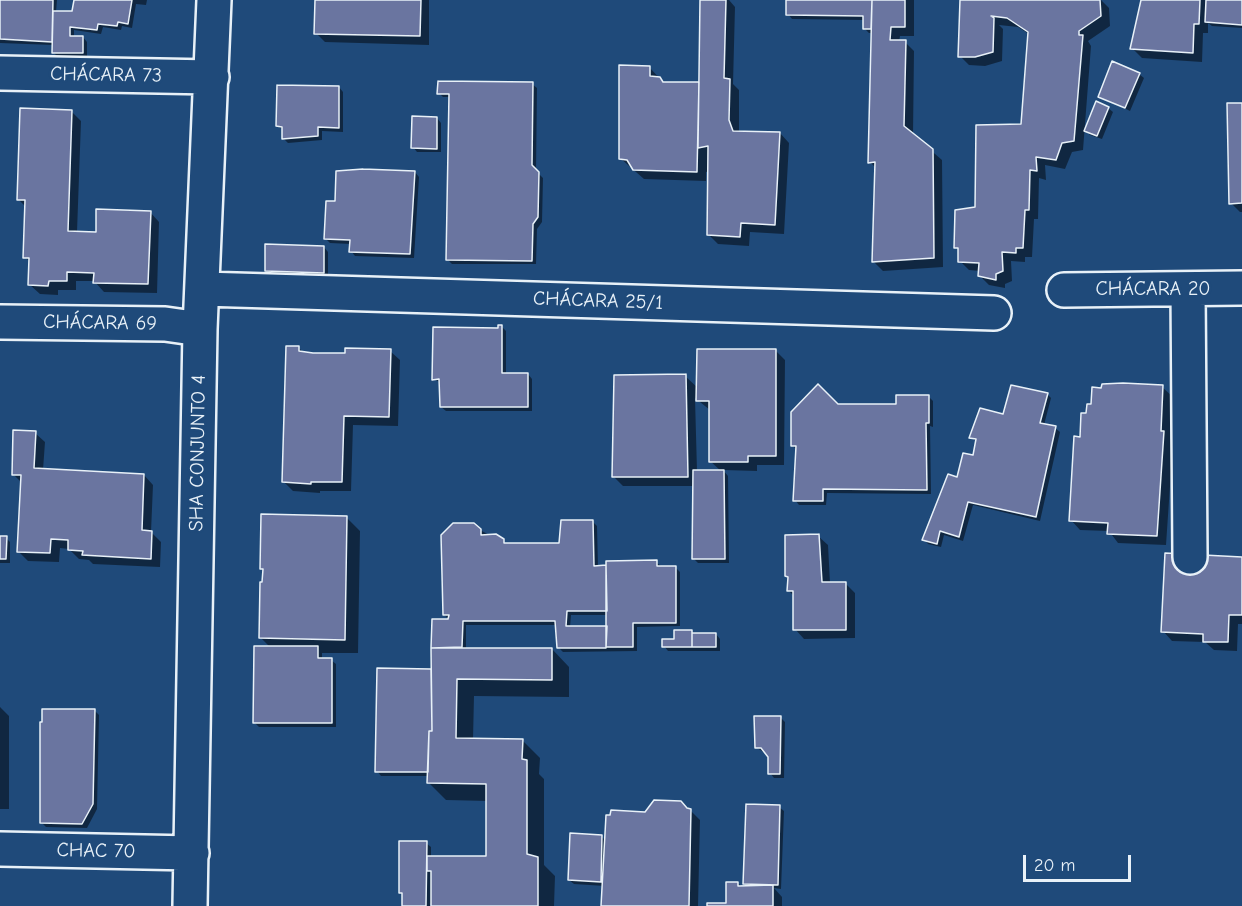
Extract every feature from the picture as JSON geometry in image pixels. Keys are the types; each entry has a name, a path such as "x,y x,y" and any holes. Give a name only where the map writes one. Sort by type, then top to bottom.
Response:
{"street":[{"name":"SHA CONJUNTO 4","path":"190,906 200,329 214,0"},
{"name":"CHÁCARA 73","path":"0,73 212,77"},
{"name":"CHÁCARA 20","path":"1064,290 1242,288"},
{"name":"CHÁCARA 25/1","path":"202,289 994,313"},
{"path":"1188,289 1190,556"},
{"name":"CHÁCARA 69","path":"0,322 165,324 200,329"},
{"name":"CHAC 70","path":"0,849 192,853"}],"building":[{"path":"0,0 53,0 52,42 0,39"},
{"path":"74,0 132,0 128,24 118,22 117,26 98,24 97,30 70,27 70,36 83,36 83,53 52,53 53,11 72,11"},
{"path":"315,0 421,0 420,36 314,34"},
{"path":"700,0 726,0 724,78 730,79 729,120 733,131 780,132 775,225 741,223 740,237 707,235 708,146 698,148"},
{"path":"786,0 872,0 871,29 863,29 863,16 786,15"},
{"path":"872,0 905,0 905,27 891,27 890,40 906,40 904,126 933,149 934,258 872,262 875,162 868,163"},
{"path":"960,0 1100,0 1101,16 1079,31 1079,35 1083,35 1074,141 1062,143 1056,160 1036,157 1037,171 1030,170 1029,210 1025,210 1023,248 1016,248 1016,253 1002,252 1003,271 996,274 996,280 978,276 979,263 958,262 958,248 954,248 955,210 975,207 976,125 1021,124 1028,32 1007,18 991,16 994,18 993,52 975,57 958,57"},
{"path":"1141,0 1200,0 1199,24 1194,24 1193,53 1130,49"},
{"path":"1206,0 1242,0 1242,25 1205,22"},
{"path":"1112,61 1140,73 1125,108 1098,97"},
{"path":"619,65 650,66 650,76 660,77 663,82 699,82 697,172 633,170 627,160 619,159"},
{"path":"438,81 533,82 532,165 539,172 538,217 533,224 532,261 446,260 449,94 437,94"},
{"path":"277,85 339,86 339,128 318,127 318,136 282,139 282,127 276,126"},
{"path":"1096,101 1109,107 1097,136 1084,131"},
{"path":"1227,103 1242,103 1242,203 1229,204"},
{"path":"20,108 72,110 68,231 96,232 96,209 151,211 148,284 93,283 94,273 67,272 67,281 49,281 48,286 28,285 29,258 23,258 25,200 17,200"},
{"path":"412,116 437,117 437,149 411,148"},
{"path":"363,169 415,171 410,254 349,252 350,240 324,239 326,201 335,201 336,171"},
{"path":"265,244 324,246 324,273 265,271"},
{"path":"498,325 502,325 502,373 528,373 528,407 440,407 439,379 432,380 433,327 498,328"},
{"path":"286,346 299,346 299,351 313,353 345,353 345,348 391,349 389,417 344,416 342,482 311,482 311,484 282,482"},
{"path":"697,349 776,349 776,456 748,456 748,462 709,462 709,401 696,401"},
{"path":"686,374 688,477 612,477 614,375"},
{"path":"818,384 838,404 896,404 896,395 929,395 929,423 926,423 927,490 823,489 823,501 793,501 796,446 791,446 791,412"},
{"path":"1102,384 1163,385 1161,431 1164,431 1157,536 1107,534 1108,523 1069,521 1074,436 1080,437 1081,413 1086,413 1087,404 1091,404 1092,387 1101,388"},
{"path":"1011,385 1048,393 1040,423 1056,426 1036,517 968,502 959,537 940,531 937,544 922,540 948,474 957,477 963,453 973,455 976,439 969,438 980,408 1003,414"},
{"path":"13,430 36,431 34,468 144,474 142,530 152,531 151,559 82,555 83,551 68,550 68,540 51,539 50,553 17,552 21,475 12,475"},
{"path":"693,470 724,470 725,559 692,559"},
{"path":"261,514 347,516 345,640 259,638 260,582 262,582 263,569 260,569"},
{"path":"561,520 593,520 594,566 606,565 607,611 567,611 566,626 607,626 606,648 557,648 555,621 463,621 462,647 431,648 432,619 448,619 449,615 443,615 441,535 453,523 474,523 481,529 481,535 496,534 504,539 504,543 559,543"},
{"path":"819,534 822,582 846,582 846,630 793,630 793,591 787,591 788,577 785,576 785,535"},
{"path":"0,536 7,536 6,559 0,559"},
{"path":"1165,553 1242,557 1242,615 1229,615 1228,642 1203,642 1203,634 1161,632"},
{"path":"657,560 657,566 676,566 676,623 633,623 633,647 606,647 606,561"},
{"path":"674,630 692,630 692,647 662,647 662,639 674,639"},
{"path":"692,633 716,633 716,647 692,647"},
{"path":"254,646 318,646 318,658 332,658 332,723 253,723"},
{"path":"431,648 552,648 552,680 457,679 456,738 523,739 522,759 527,760 527,854 538,857 538,906 431,906 431,871 427,871 427,856 486,856 486,784 427,783 429,731 432,731"},
{"path":"377,668 431,669 432,731 429,731 428,772 375,772"},
{"path":"42,709 95,709 93,804 82,824 40,823"},
{"path":"754,716 781,716 780,774 768,774 768,757 761,748 755,748"},
{"path":"654,800 681,801 691,809 689,906 601,906 606,815 610,815 611,810 645,812"},
{"path":"746,804 780,805 778,885 743,884"},
{"path":"570,833 602,835 601,882 568,880"},
{"path":"399,841 427,841 426,906 402,906 402,893 399,893"},
{"path":"726,882 738,882 738,886 773,885 773,906 707,906 707,903 726,903"}]}
